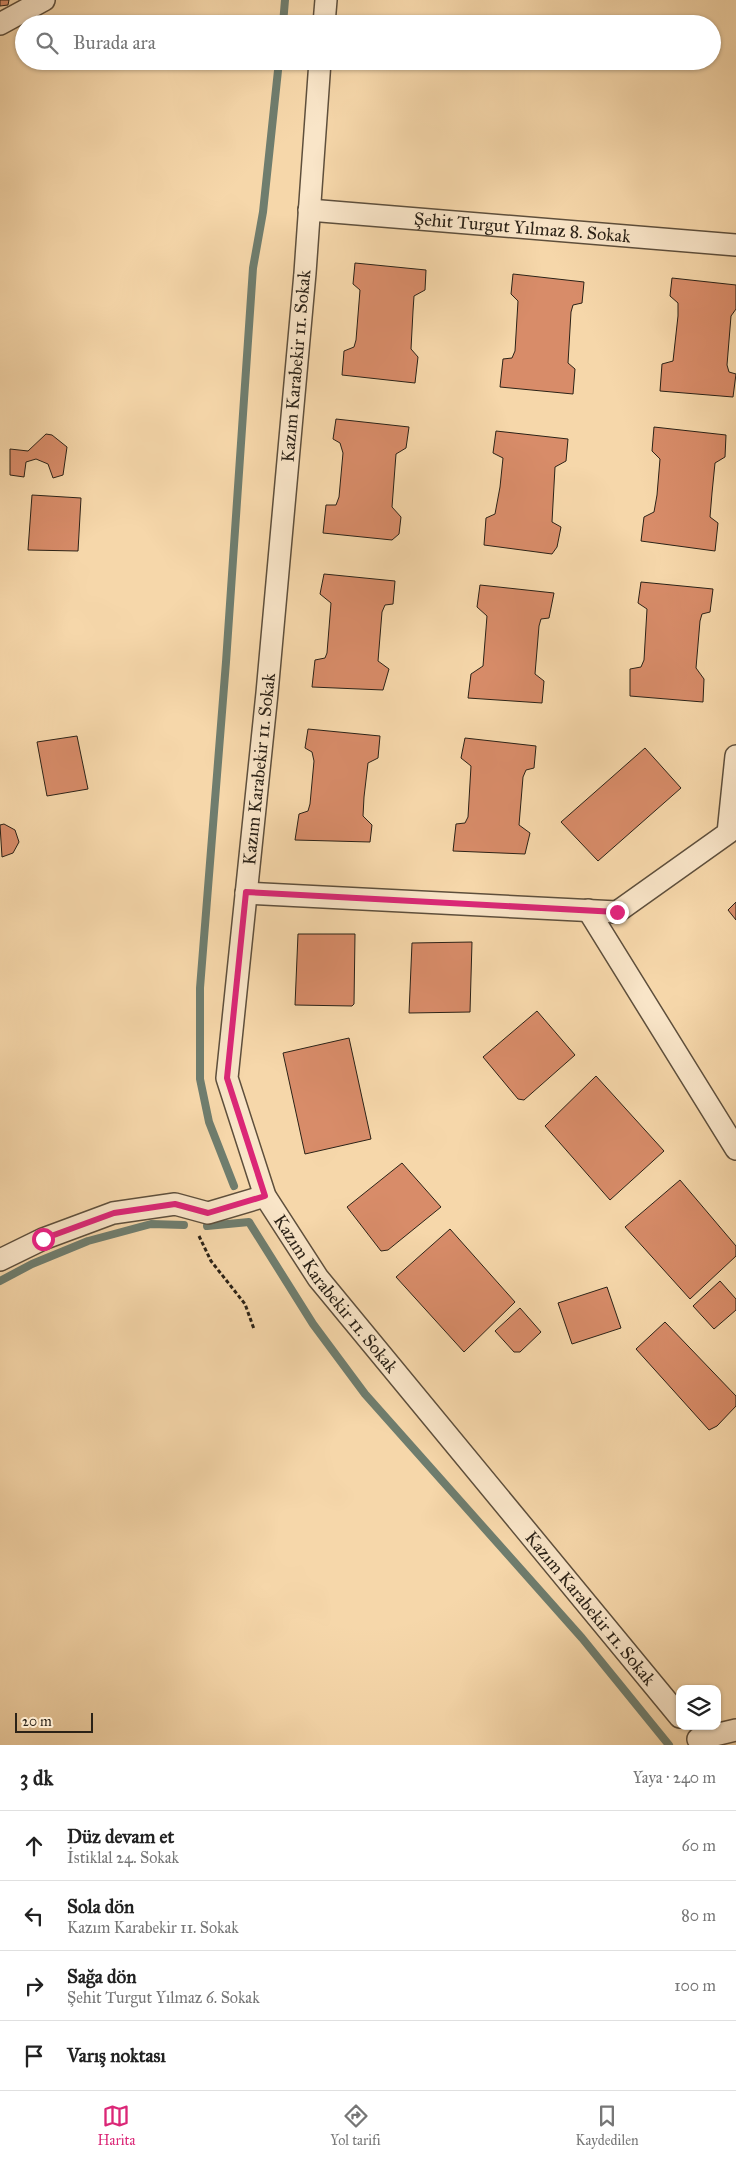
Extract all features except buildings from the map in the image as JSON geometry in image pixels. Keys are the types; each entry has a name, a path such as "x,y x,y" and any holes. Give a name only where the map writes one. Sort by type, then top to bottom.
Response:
{"street":[{"path":"16,15 44,0"},
{"path":"325,15 326,0"},
{"path":"0,24 15,16"},
{"name":"Kazım Karabekir 11. Sokak","path":"319,70 309,210 268,673 227,1078 265,1196 318,1278 676,1712"},
{"name":"Şehit Turgut Yılmaz 8. Sokak","path":"309,210 736,245"},
{"path":"246,892 617,912 732,836 736,756"},
{"path":"588,910 736,1149"},
{"path":"0,1260 43,1239 114,1213 175,1204 208,1213 265,1196"},
{"path":"696,1737 736,1730"}],"path":[{"path":"198,1234 211,1261 245,1304 254,1329"}],"waterway":[{"path":"284,15 285,0"},
{"path":"234,1186 209,1122 200,1079 200,988 226,662 253,268 263,212 278,70"},
{"path":"207,1226 249,1222 313,1324 365,1394 582,1638 669,1745"},
{"path":"0,1281 32,1264 88,1241 151,1224 184,1225"}],"route":[{"path":"43,1239 114,1213 175,1204 208,1213 265,1196 227,1078 246,892 617,912"}]}
